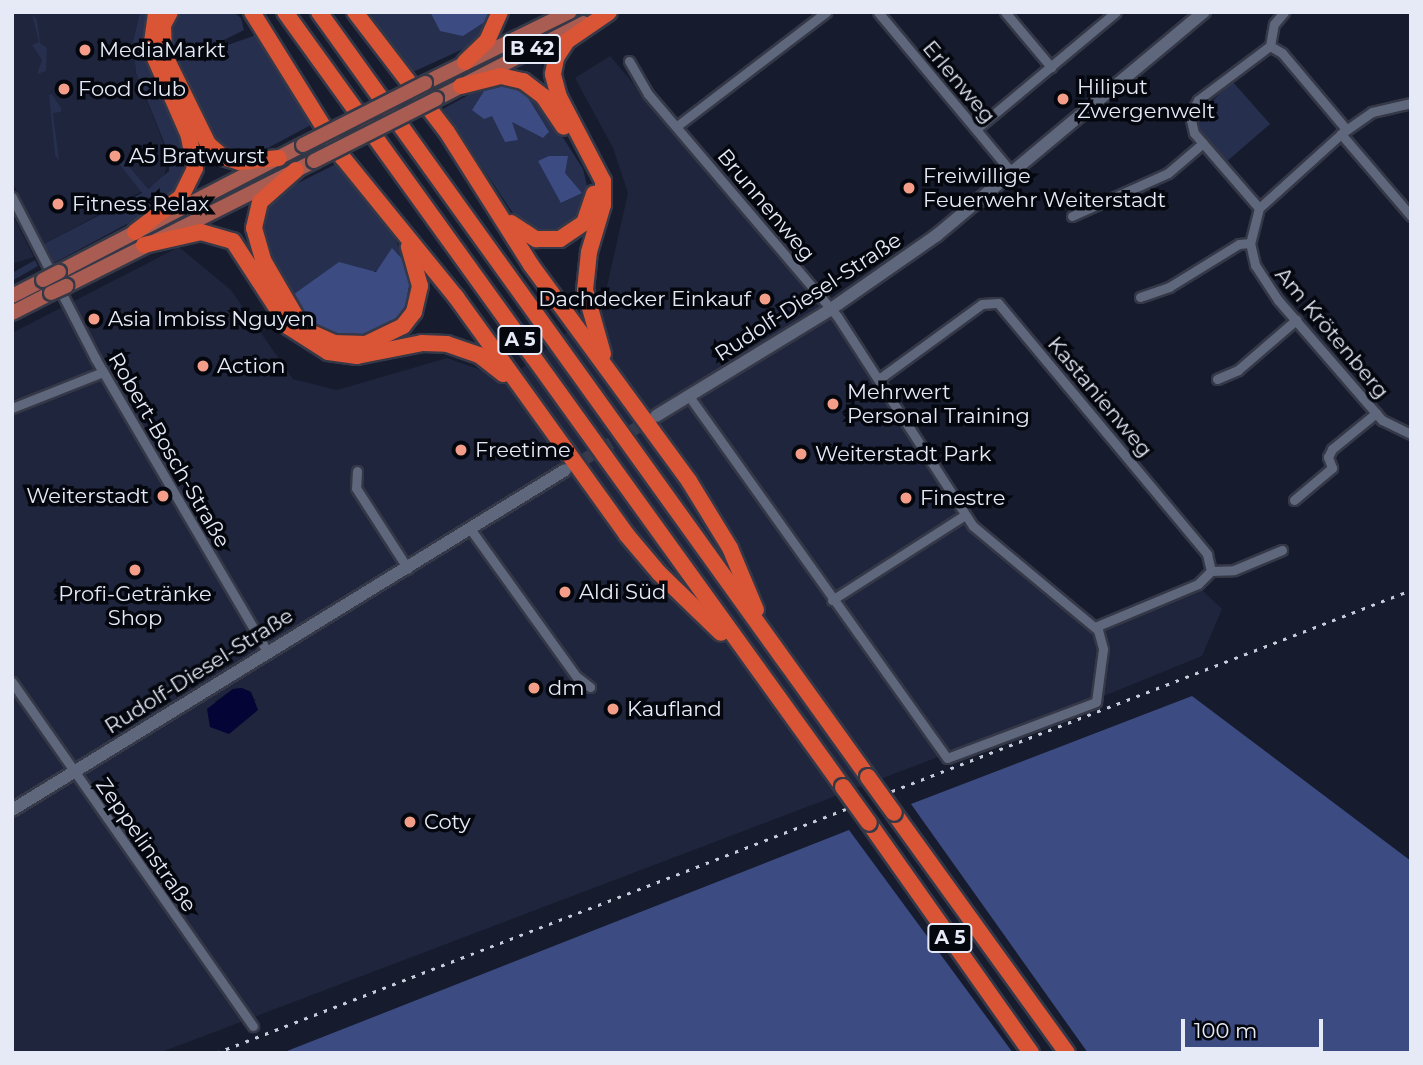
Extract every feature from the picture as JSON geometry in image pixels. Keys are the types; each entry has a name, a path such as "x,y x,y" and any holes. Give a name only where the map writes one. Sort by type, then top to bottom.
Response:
{"highway":[{"path":"140,239 181,197 195,168 189,136 151,49 156,12"},
{"path":"170,12 162,38 166,62 208,144 223,157 239,162 279,158"},
{"path":"246,12 274,51"},
{"path":"252,12 330,140 392,218 415,257 420,277 410,319 392,334 366,344 345,345 314,335 283,299 263,260 254,228 260,202 296,170"},
{"name":"A 5","path":"285,12 869,823 1031,1053"},
{"name":"A 5","path":"319,12 1067,1053"},
{"path":"355,12 447,132 531,265 721,530 768,638"},
{"path":"465,62 487,41 500,12"},
{"path":"609,12 563,46 553,65 553,81 603,181 603,205 586,274 587,307 600,346 628,399"},
{"path":"461,86 501,76 523,81 537,91 588,169 593,204 577,230 544,241 514,227 481,184"},
{"name":"A 5","path":"392,218 456,297 646,560 755,667"},
{"name":"A 5","path":"140,239 210,232 233,241 252,264 281,316 314,346 357,356 422,344 460,346 494,365 541,418"}],"main road":[{"name":"B 42","path":"12,313 66,286 140,239 303,145 569,12"},
{"name":"B 42","path":"12,296 44,280 52,268 140,239 296,170 604,12"}],"street":[{"path":"677,126 827,12"},
{"name":"Erlenweg","path":"878,12 1014,175"},
{"path":"1005,12 1051,67"},
{"path":"976,129 1116,12"},
{"name":"Rudolf-Diesel-Straße","path":"656,416 831,309 1014,175 1204,12"},
{"path":"1259,208 1191,127 1193,106 1270,46 1274,24 1284,12"},
{"path":"1270,46 1282,53 1411,216"},
{"name":"Brunnenweg","path":"629,61 642,86 831,309 965,515 994,547 1095,627"},
{"path":"1140,297 1169,287 1239,244 1250,243 1259,208 1344,131 1372,112 1411,103"},
{"path":"1072,216 1168,173 1203,143"},
{"name":"Robert-Bosch-Straße","path":"12,197 52,268 103,372 266,650"},
{"name":"Am Krötenberg","path":"1250,243 1259,272 1296,320 1391,428 1411,434"},
{"name":"Kastanienweg","path":"878,379 982,304 998,303 1207,554 1211,571"},
{"path":"1217,379 1238,370 1296,320"},
{"path":"12,408 103,372"},
{"path":"689,396 947,758 1096,702 1103,643 1095,627 1198,584 1211,571 1234,570 1282,550"},
{"path":"1293,500 1332,468 1328,457 1332,449 1376,413"},
{"path":"357,471 356,488 408,569"},
{"name":"Rudolf-Diesel-Straße","path":"12,810 266,650 408,569 565,471"},
{"path":"832,600 965,515"},
{"path":"471,530 576,676 590,687"},
{"name":"Zeppelinstraße","path":"12,682 253,1026"}],"shaded area":[{"path":"12,12 140,12 133,41 136,73 169,157 163,180 44,244 12,182"},
{"path":"140,12 151,12 147,59 183,138 188,175 166,203 54,263 44,244 142,193 117,161 121,157 148,189 169,171 168,152 136,73 133,41"},
{"path":"181,12 233,12 241,18 244,30 220,42 222,47 256,35 311,125 264,150 238,154 222,149 209,135 174,64 168,30"},
{"path":"365,12 430,12 440,31 489,19 487,12 491,22 474,44 413,72"},
{"path":"430,12 487,12 489,19 463,36 440,31"},
{"path":"32,14 37,20 40,43 47,48 46,71 37,74 42,60 32,45 39,42"},
{"path":"610,56 839,324 953,503 1097,636 1097,675 1091,699 159,1053 12,1053 12,333 179,247 231,290 293,379 337,390 447,358 481,370 502,384 603,304 628,193 613,148 575,78","holes":["242,688 257,701 214,702 233,689"]},
{"path":"1232,81 1270,124 1225,163 1196,131 1194,120"},
{"path":"490,83 518,84 541,103 583,169 588,190 579,221 559,233 545,235 521,225 443,109","holes":["504,86 525,93 548,133 543,138 511,121 473,109 484,91","552,158 581,193 562,203 539,161"]},
{"path":"504,86 525,93 549,132 543,138 512,122 518,140 505,142 492,116 484,119 472,110 484,91"},
{"path":"52,94 61,108 61,112 53,113 59,161 55,155 49,95"},
{"path":"549,156 568,156 565,173 582,193 561,203 538,161"},
{"path":"336,164 396,240 405,262 290,297 268,258 261,222 265,208 276,194"},
{"path":"12,214 34,257 12,264"},
{"path":"392,248 405,262 410,280 404,314 389,327 367,336 338,336 309,321 290,297 339,262 376,272"},
{"path":"35,260 38,266 12,281 12,273"},
{"path":"1199,587 1222,609 1202,656 1104,696 1104,636 1109,623"},
{"path":"242,688 251,692 258,710 229,734 210,727 207,709 233,689"},
{"path":"1192,696 1411,861 1411,1053 1088,1053 911,804"},
{"path":"849,830 1013,1053 282,1053"}],"tunnel":[{"path":"570,468 653,418"}],"railway":[{"path":"216,1053 1411,590"}],"place":[{"name":"MediaMarkt","path":"85,50"},
{"name":"Food Club","path":"64,89"},
{"name":"Hiliput Zwergenwelt","path":"1063,99"},
{"name":"A5 Bratwurst","path":"115,156"},
{"name":"Freiwillige Feuerwehr Weiterstadt","path":"909,188"},
{"name":"Fitness Relax","path":"58,204"},
{"name":"Dachdecker Einkauf","path":"765,299"},
{"name":"Asia Imbiss Nguyen","path":"94,319"},
{"name":"Action","path":"203,366"},
{"name":"Mehrwert Personal Training","path":"833,404"},
{"name":"Freetime","path":"461,450"},
{"name":"Weiterstadt Park","path":"801,454"},
{"name":"Weiterstadt","path":"163,496"},
{"name":"Finestre","path":"906,498"},
{"name":"Profi-Getränke Shop","path":"135,570"},
{"name":"Aldi Süd","path":"565,592"},
{"name":"dm","path":"534,688"},
{"name":"Kaufland","path":"613,709"},
{"name":"Coty","path":"410,822"}]}
